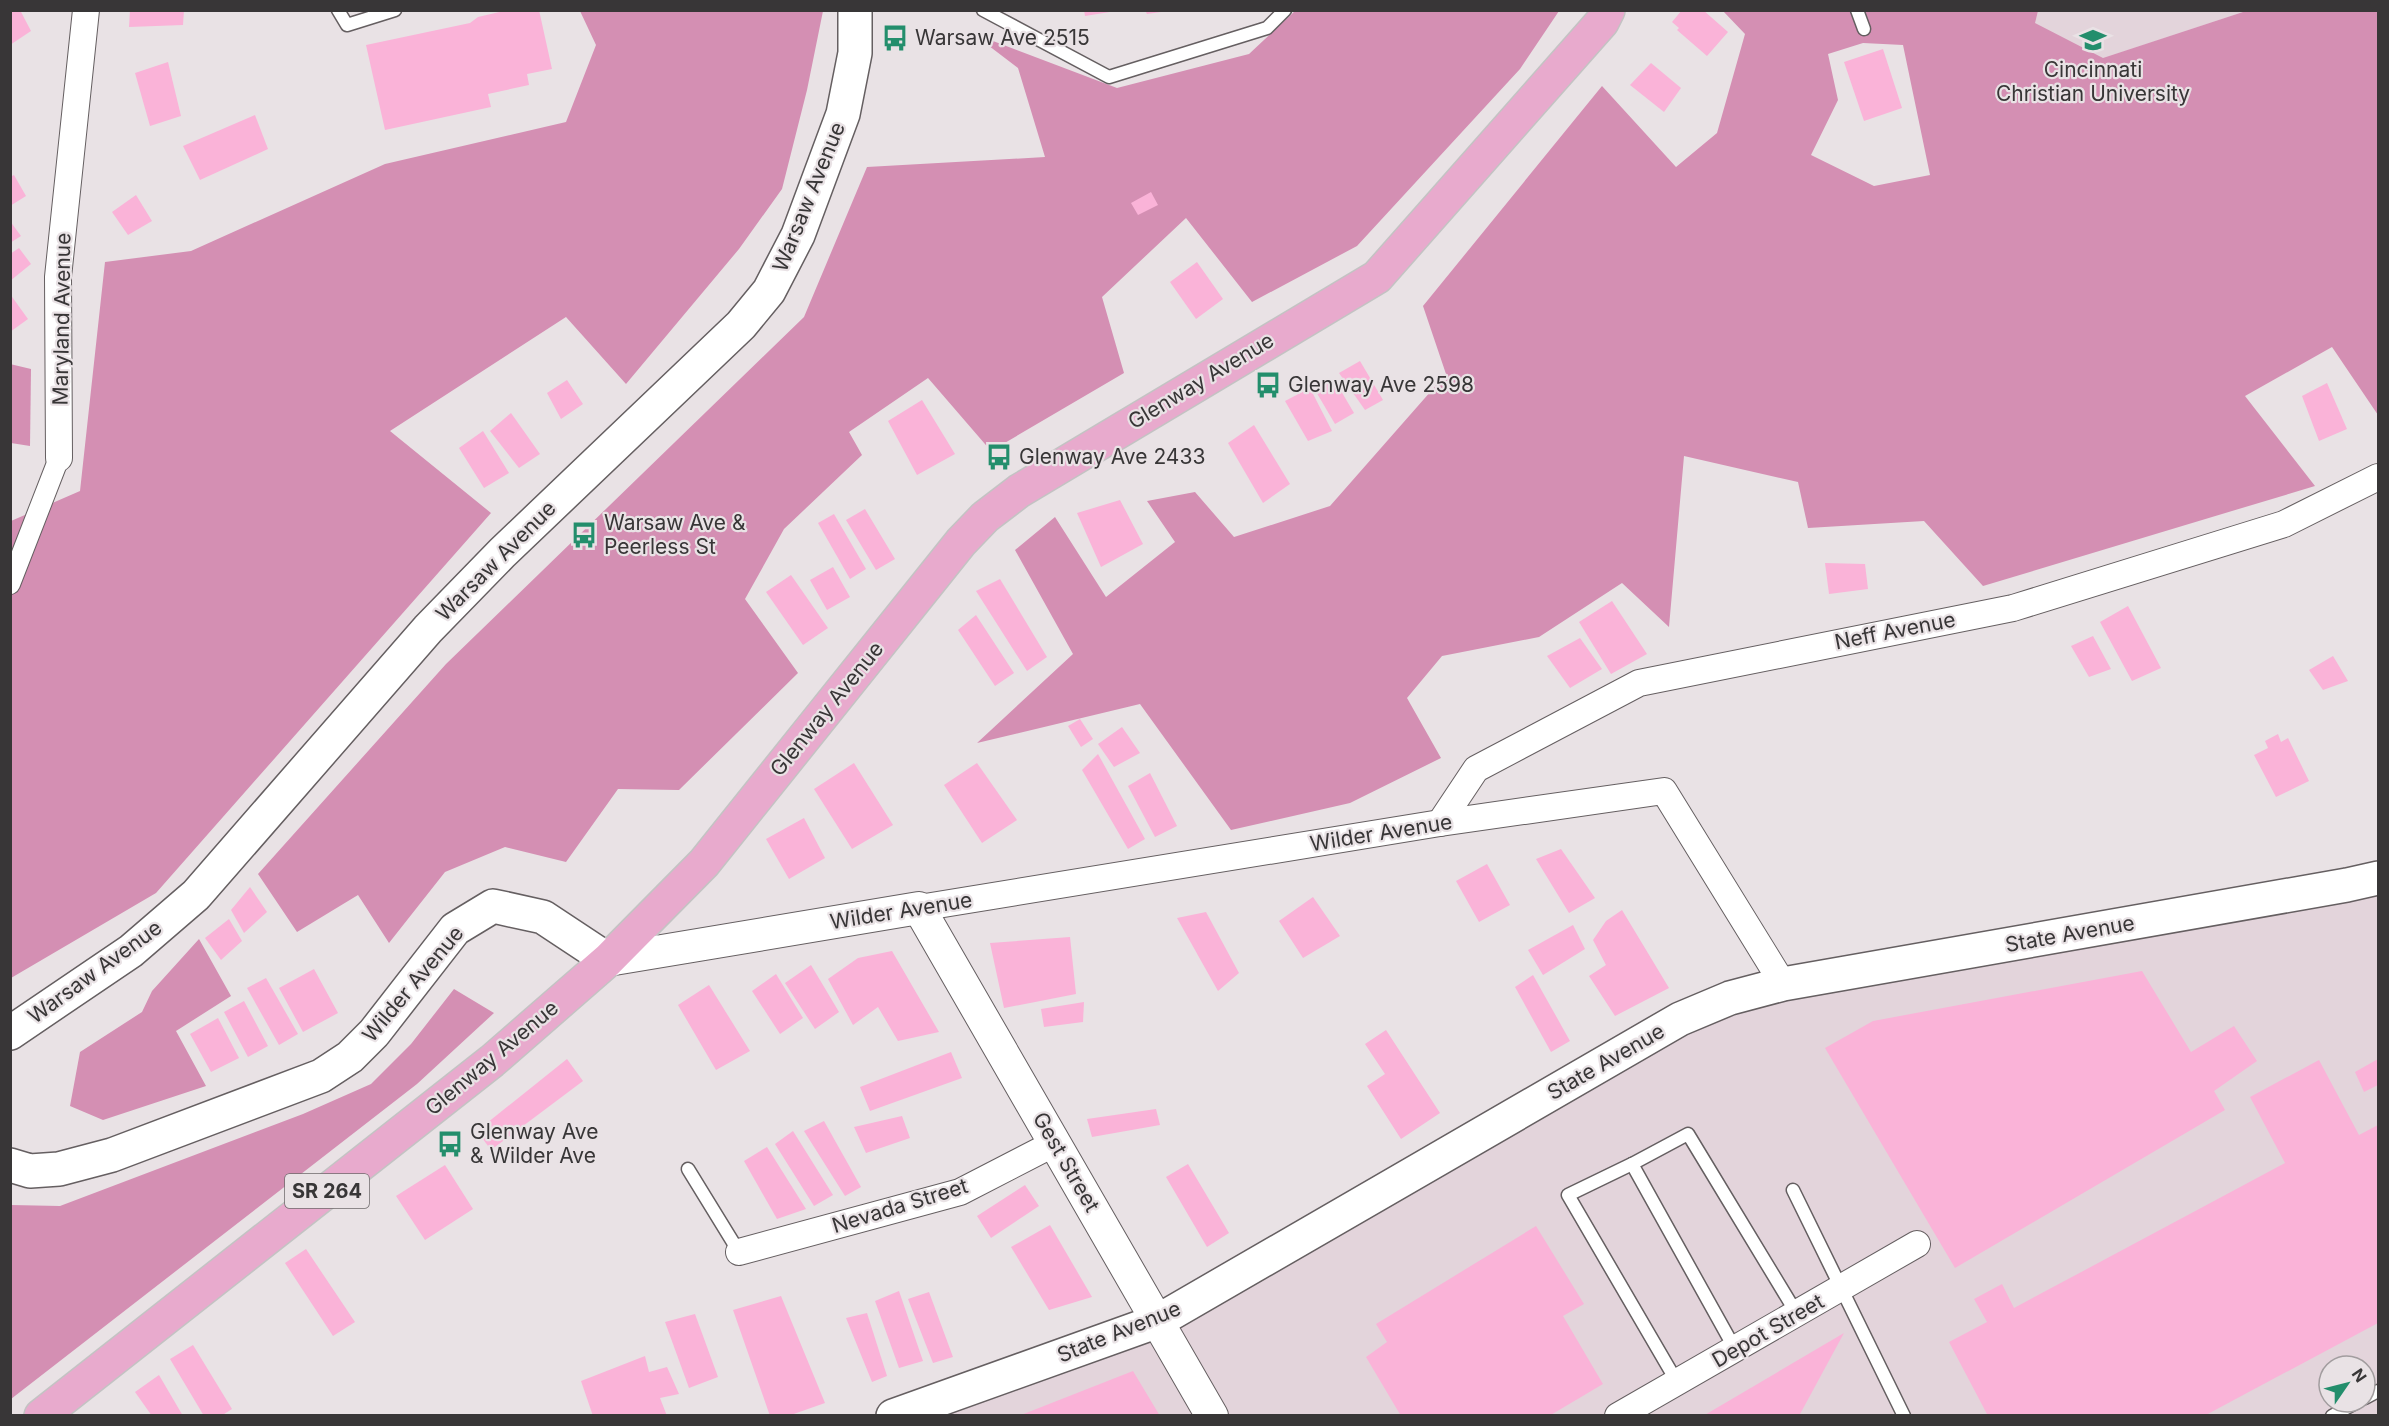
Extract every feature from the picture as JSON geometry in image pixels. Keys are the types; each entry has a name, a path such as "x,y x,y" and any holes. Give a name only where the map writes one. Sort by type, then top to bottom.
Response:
{"main road":[{"name":"Warsaw Avenue","path":"10,1033 130,951 196,895 428,629 502,553 741,325 769,291 798,235 843,114 855,53 855,10"},
{"name":"Glenway Avenue","path":"41,1416 492,1061 608,960 704,863 961,542 985,517 1019,490 1377,277 1602,22 1608,10"},
{"name":"State Avenue","path":"893,1416 1158,1321 1680,1019 1730,998 1783,984 2336,888 2379,878"},
{"name":"Wilder Avenue","path":"10,1165 30,1171 59,1169 112,1155 321,1076 350,1057 374,1033 455,929 493,906 543,917 608,960"}],"street":[{"name":"Maryland Avenue","path":"10,584 59,458 58,278 86,10"},
{"name":"Neff Avenue","path":"1440,823 1476,769 1639,683 2013,608 2284,524 2379,477"},
{"name":"Wilder Avenue","path":"608,960 1440,823 1664,791 1783,984"},
{"name":"Gest Street","path":"919,908 1212,1416"},
{"name":"Nevada Street","path":"739,1252 960,1192 1055,1143"},
{"name":"Depot Street","path":"1618,1416 1917,1244"}],"lane":[{"path":"338,10 347,25 395,10"},
{"path":"983,10 1109,77 1267,28 1285,10"},
{"path":"1857,10 1864,29"},
{"path":"1677,1382 1568,1195 1688,1134 1797,1314"},
{"path":"1632,1164 1735,1349"},
{"path":"688,1170 739,1252"},
{"path":"1793,1190 1840,1290 1904,1416"}],"shaded area":[{"path":"580,11 823,11 807,90 782,189 739,249 626,384 566,317 390,431 491,513 156,893 11,978 11,521 80,491 105,262 191,251 385,164 566,122 596,45"},
{"path":"1295,11 1559,11 1520,69 1357,246 1252,302 1186,218 1102,297 1124,373 991,451 928,378 849,432 862,455 784,529 745,599 798,673 679,790 618,789 566,862 505,847 445,872 389,943 358,895 297,932 258,874 446,664 804,317 867,167 1045,157 1018,68 972,33 1117,88 1249,54"},
{"path":"1723,11 2038,11 2035,23 2103,58 2246,11 2378,11 2378,415 2332,347 2245,396 2315,486 1983,586 1924,521 1808,528 1798,482 1684,456 1669,627 1622,583 1539,637 1442,656 1407,698 1441,758 1350,803 1231,830 1140,704 977,743 1073,654 1015,550 1055,517 1106,597 1175,542 1147,501 1195,492 1234,537 1330,506 1446,374 1423,306 1602,86 1676,167 1717,133 1745,34","holes":["1863,43 1903,45 1930,175 1874,186 1811,155 1838,100 1828,54"]},
{"name":"Cincinnati Christian University","path":"2038,11 2246,11 2016,87"},
{"path":"10,364 31,369 30,446 11,443"},
{"path":"2378,878 2378,1415 893,1416 1158,1321 1680,1019"},
{"path":"199,939 231,996 176,1031 206,1086 103,1120 70,1106 80,1052 142,1012 152,991"},
{"path":"454,989 494,1013 417,1084 11,1399 11,1205 60,1206 303,1114 371,1084 411,1044"}],"building":[{"path":"10,10 20,10 31,31 10,45"},
{"path":"130,10 184,10 183,25 129,27"},
{"path":"508,10 539,10 552,69 527,74 529,85 488,94 491,107 385,130 366,45 470,23 478,17"},
{"path":"1084,10 1110,10 1110,12 1085,16"},
{"path":"1145,10 1161,10 1161,12 1147,14"},
{"path":"1682,10 1703,10 1728,32 1707,56 1677,30 1679,28 1672,22"},
{"path":"1883,49 1902,108 1864,121 1844,62"},
{"path":"168,62 181,116 150,126 135,73"},
{"path":"1651,63 1681,88 1664,112 1630,85"},
{"path":"255,115 268,149 200,180 183,146"},
{"path":"14,175 26,196 10,206 10,177"},
{"path":"1151,192 1158,205 1138,215 1131,203"},
{"path":"136,195 152,221 128,235 112,212"},
{"path":"10,221 21,236 10,243"},
{"path":"19,248 31,264 10,281 10,254"},
{"path":"1197,262 1223,299 1196,319 1170,282"},
{"path":"10,294 28,319 10,332"},
{"path":"1360,361 1383,400 1365,410 1339,373"},
{"path":"1334,379 1354,413 1335,424 1315,390"},
{"path":"567,380 583,404 561,419 547,393"},
{"path":"2327,383 2347,429 2319,441 2302,396"},
{"path":"1310,388 1332,431 1308,441 1285,401"},
{"path":"922,400 955,454 917,475 888,421"},
{"path":"511,413 540,454 519,468 490,431"},
{"path":"1254,425 1290,484 1263,503 1228,443"},
{"path":"483,431 509,473 484,488 459,448"},
{"path":"1120,500 1143,544 1101,567 1077,513"},
{"path":"865,509 895,559 876,570 846,520"},
{"path":"834,514 866,569 850,579 818,523"},
{"path":"1825,563 1865,564 1868,589 1829,594"},
{"path":"833,567 850,597 827,610 810,580"},
{"path":"791,575 828,628 803,645 766,592"},
{"path":"1000,579 1047,657 1027,671 976,591"},
{"path":"1612,601 1647,654 1611,674 1579,622"},
{"path":"2128,606 2161,668 2132,681 2100,622"},
{"path":"976,615 1014,673 995,686 958,630"},
{"path":"2093,636 2111,669 2089,677 2071,646"},
{"path":"1580,638 1602,669 1570,688 1547,656"},
{"path":"2333,656 2348,681 2323,690 2309,670"},
{"path":"1080,719 1093,739 1081,747 1068,726"},
{"path":"1122,727 1140,753 1114,767 1098,744"},
{"path":"2278,734 2281,742 2288,738 2309,781 2276,797 2254,755 2268,748 2265,741"},
{"path":"1098,754 1145,839 1128,849 1082,770"},
{"path":"854,763 893,825 852,849 814,789"},
{"path":"977,763 1017,820 982,843 944,785"},
{"path":"1150,773 1177,826 1155,837 1128,786"},
{"path":"804,818 825,858 789,879 766,839"},
{"path":"1561,849 1595,898 1569,913 1536,859"},
{"path":"1487,864 1510,905 1479,922 1456,881"},
{"path":"250,887 267,912 244,933 231,910"},
{"path":"1313,897 1340,936 1303,958 1279,921"},
{"path":"1622,910 1669,988 1615,1016 1589,976 1606,965 1593,940 1606,921"},
{"path":"1206,912 1239,973 1218,991 1177,918"},
{"path":"229,919 242,941 221,960 205,938"},
{"path":"1573,925 1585,949 1543,975 1528,950"},
{"path":"1070,937 1076,994 1004,1008 990,943"},
{"path":"892,951 939,1032 898,1041 878,1007 853,1025 828,979 858,958"},
{"path":"811,965 839,1012 815,1029 785,983"},
{"path":"314,969 338,1013 303,1032 279,988"},
{"path":"2142,971 2191,1052 2234,1026 2257,1061 2214,1091 2225,1110 1955,1268 1825,1048 1873,1021"},
{"path":"776,974 803,1018 780,1034 752,991"},
{"path":"1533,975 1570,1041 1551,1052 1515,987"},
{"path":"266,978 298,1034 279,1045 247,988"},
{"path":"709,985 750,1051 716,1070 678,1005"},
{"path":"244,1001 268,1046 248,1057 224,1012"},
{"path":"1084,1002 1083,1022 1044,1027 1041,1009"},
{"path":"218,1018 239,1058 211,1072 190,1034"},
{"path":"1386,1030 1440,1113 1401,1139 1367,1086 1385,1074 1365,1044"},
{"path":"951,1052 962,1078 870,1111 860,1087"},
{"path":"567,1059 583,1081 491,1150 477,1131"},
{"path":"2378,1059 2378,1085 2364,1092 2355,1072"},
{"path":"2319,1060 2359,1135 2378,1125 2378,1323 2204,1416 1988,1416 1949,1342 1987,1322 1974,1299 2002,1284 2014,1308 2285,1163 2250,1097"},
{"path":"1156,1109 1160,1125 1092,1137 1087,1119"},
{"path":"902,1116 910,1138 866,1153 854,1127"},
{"path":"824,1121 861,1187 845,1196 804,1131"},
{"path":"793,1131 833,1195 814,1206 775,1144"},
{"path":"767,1147 806,1209 777,1219 744,1161"},
{"path":"1188,1164 1229,1233 1207,1247 1166,1177"},
{"path":"445,1165 473,1209 425,1240 396,1196"},
{"path":"1025,1185 1039,1206 991,1238 977,1216"},
{"path":"1050,1225 1092,1297 1049,1310 1011,1247"},
{"path":"1536,1226 1584,1304 1563,1316 1603,1384 1549,1416 1401,1416 1366,1357 1387,1342 1376,1324"},
{"path":"306,1249 355,1322 333,1336 285,1263"},
{"path":"899,1291 923,1361 899,1368 875,1301"},
{"path":"929,1292 953,1357 933,1363 908,1299"},
{"path":"781,1296 825,1403 788,1416 770,1416 733,1310"},
{"path":"867,1313 887,1376 872,1382 846,1318"},
{"path":"695,1314 718,1377 689,1388 665,1322"},
{"path":"1844,1333 1799,1416 1703,1416"},
{"path":"193,1345 232,1409 221,1416 204,1416 170,1359"},
{"path":"645,1356 649,1372 667,1367 679,1394 660,1398 667,1416 593,1416 581,1381"},
{"path":"1133,1371 1160,1416 1021,1416 1021,1415"},
{"path":"159,1375 183,1416 152,1416 135,1392"}],"place":[{"name":"Warsaw Ave 2515","path":"895,38"},
{"name":"Cincinnati Christian University","path":"2093,40"},
{"name":"Glenway Ave 2598","path":"1268,385"},
{"name":"Glenway Ave 2433","path":"999,457"},
{"name":"Warsaw Ave & Peerless St","path":"584,535"},
{"name":"Glenway Ave & Wilder Ave","path":"450,1144"}]}
